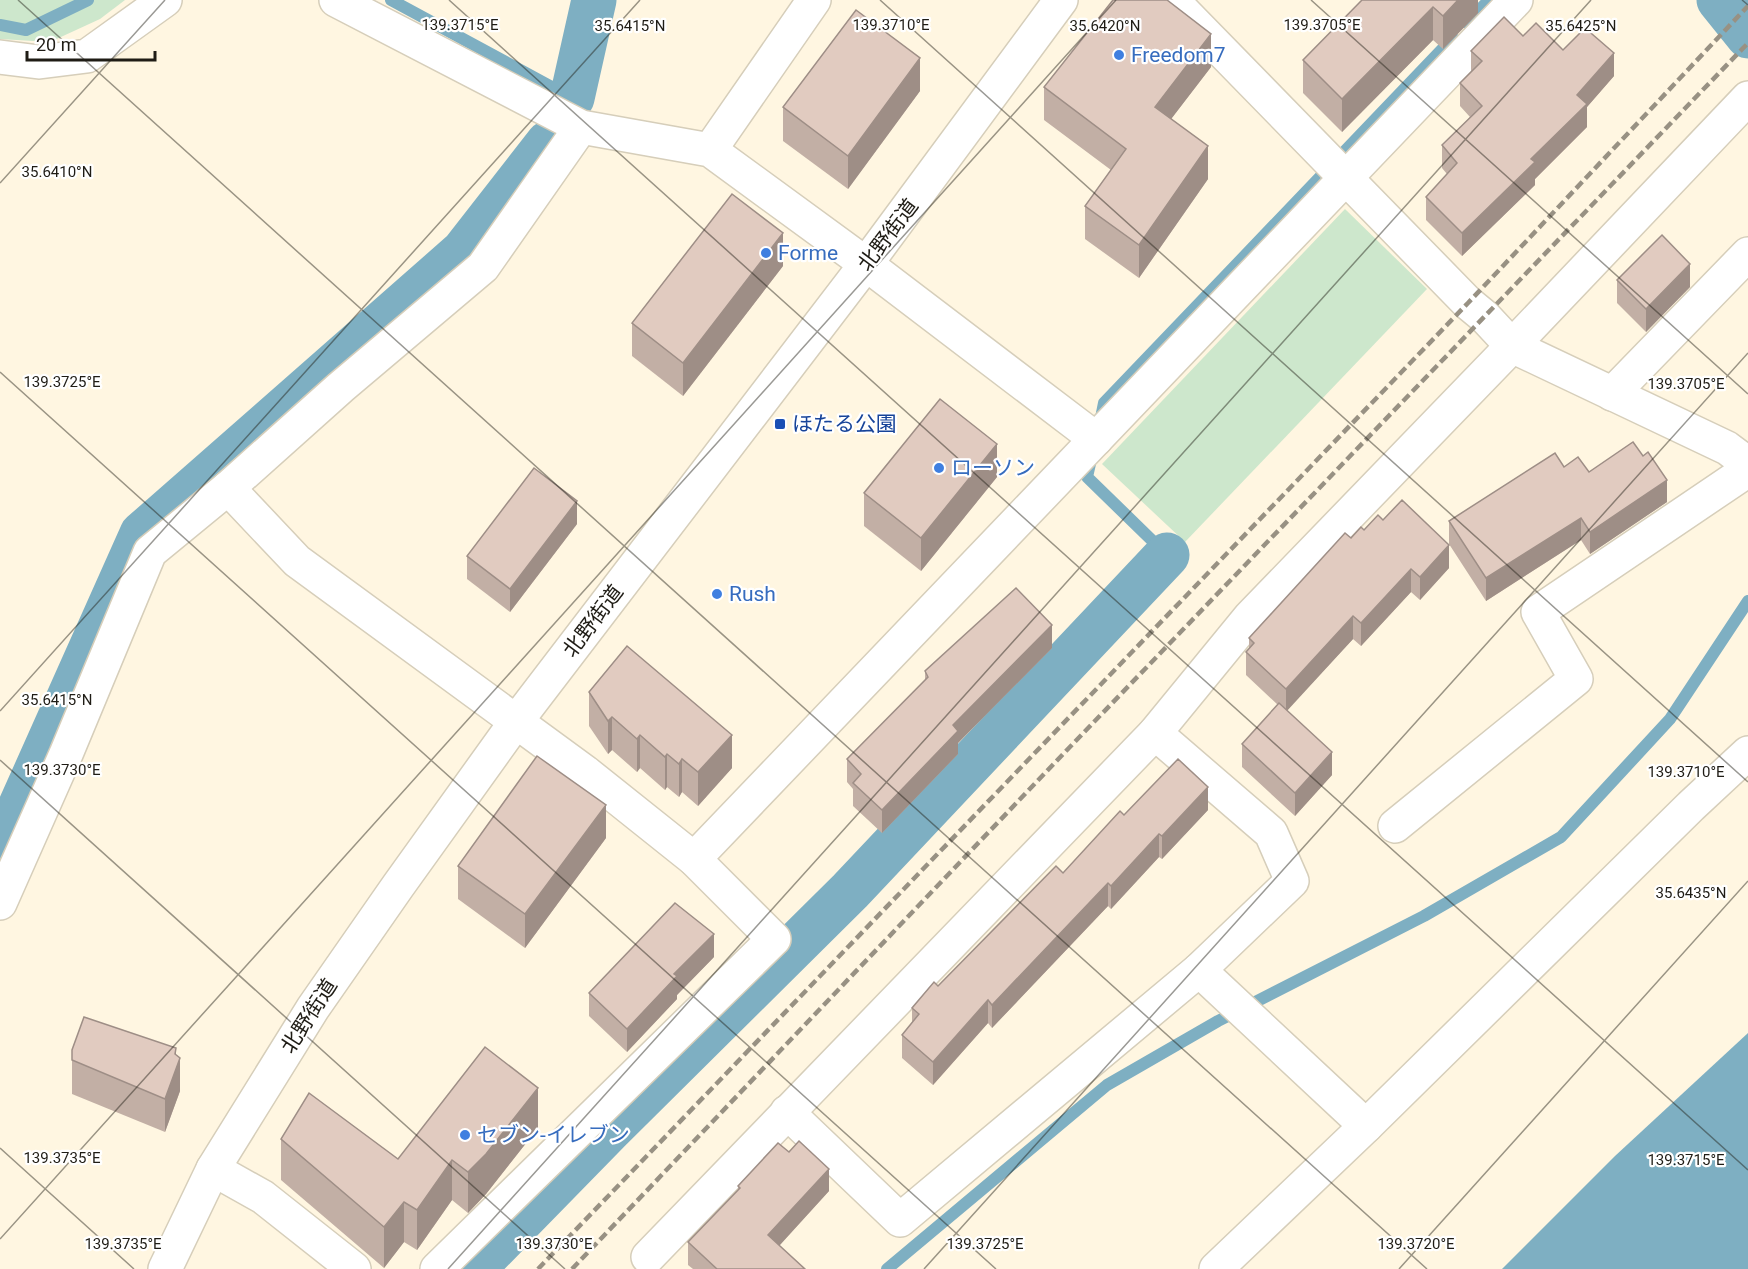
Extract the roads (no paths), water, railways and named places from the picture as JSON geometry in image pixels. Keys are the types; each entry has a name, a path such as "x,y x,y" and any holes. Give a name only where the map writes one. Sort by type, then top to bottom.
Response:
{"street":[{"path":"0,57 39,62 87,56 165,0"},
{"path":"336,0 581,127 710,150 866,264 1095,439"},
{"path":"710,150 814,0"},
{"name":"北野街道","path":"165,1269 213,1169 313,1008 398,886 515,723 866,264 1061,0"},
{"path":"1172,0 1512,346 1727,448 1748,464"},
{"path":"694,859 1516,0"},
{"path":"648,1257 1155,733 1250,617 1748,98"},
{"path":"0,903 66,754 150,552 228,488 341,387 483,267 581,127"},
{"path":"1612,394 1748,254"},
{"path":"1395,826 1576,679 1538,612 1748,470"},
{"path":"228,488 297,561 515,723 585,772 694,859 774,939 437,1269"},
{"path":"787,1112 900,1220 1199,970 1292,881 1271,833 1155,733"},
{"path":"1216,1269 1366,1126 1569,924 1748,753"},
{"path":"1199,970 1366,1126"},
{"path":"213,1169 263,1197 354,1269"}],"water":[{"path":"1748,1033 1748,1269 1502,1269 1615,1156"}],"waterway":[{"path":"0,25 26,30 88,0"},
{"path":"391,0 572,98"},
{"path":"572,98 594,0"},
{"path":"1467,23 1489,0"},
{"path":"1719,0 1748,36"},
{"path":"1100,423 1104,403 1453,38"},
{"path":"0,852 142,534 463,252 548,143"},
{"path":"1092,455 1087,477 1167,555"},
{"path":"473,1269 609,1130 850,891 1167,555"},
{"path":"887,1269 1107,1085 1218,1021 1424,916 1561,837 1670,719 1748,601"}],"railway":[{"path":"538,1269 1468,303 1748,6"},
{"path":"572,1269 1066,751 1748,43"}],"place":[{"name":"Freedom7","path":"1119,55"},
{"name":"Forme","path":"766,253"},
{"name":"ほたる公園","path":"780,424"},
{"name":"ローソン","path":"939,468"},
{"name":"Rush","path":"717,594"},
{"name":"セブン-イレブン","path":"465,1135"}]}
